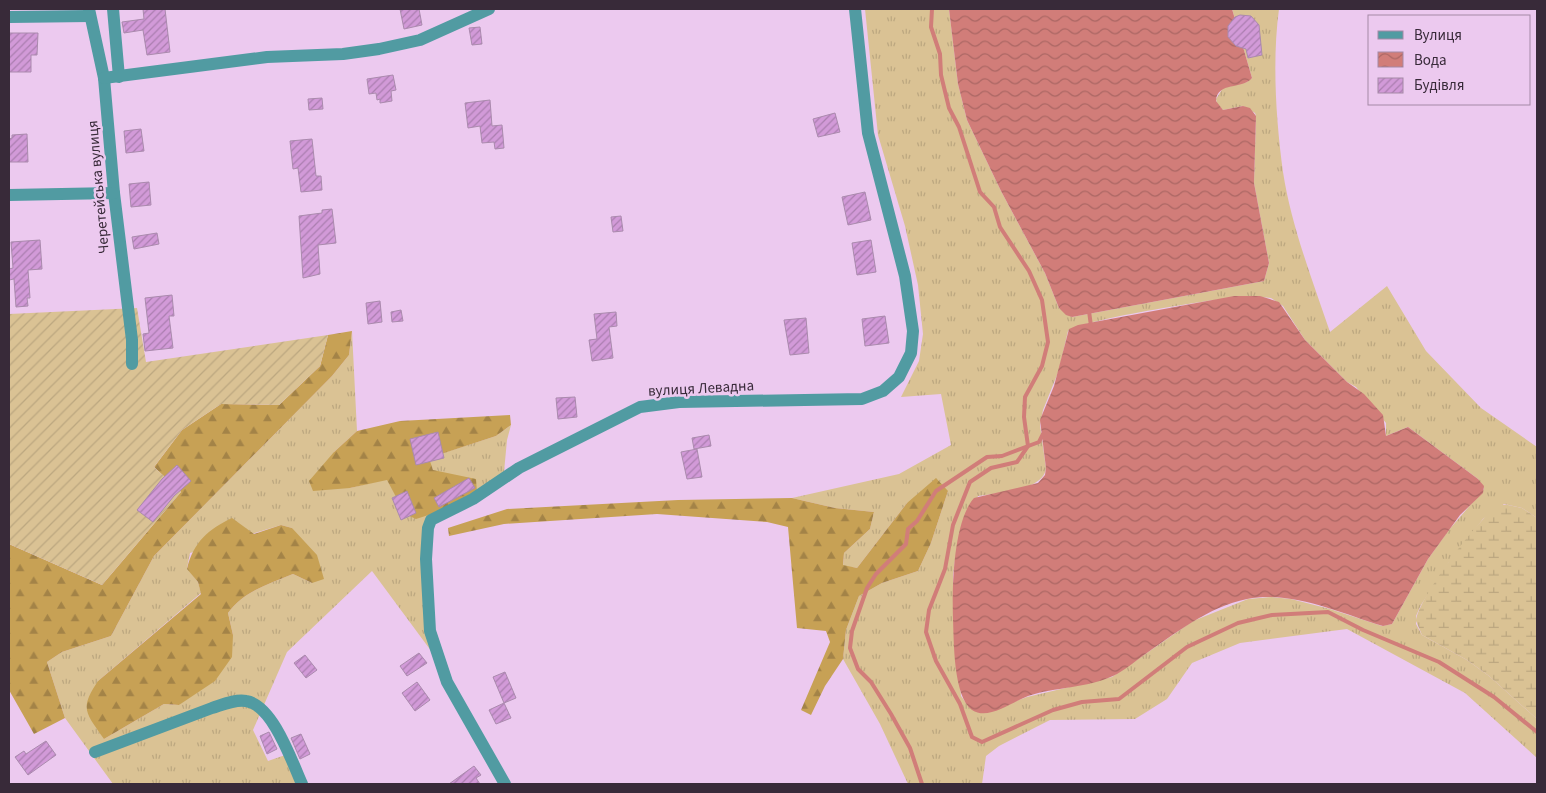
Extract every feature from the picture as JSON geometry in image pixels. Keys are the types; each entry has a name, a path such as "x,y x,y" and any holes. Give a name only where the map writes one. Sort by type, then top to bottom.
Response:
{"street":[{"path":"113,9 119,77"},
{"path":"104,78 267,57 343,54 379,50 426,37 489,9"},
{"name":"вулиця Левадна","path":"505,784 446,682 430,631 426,559 428,528 431,520 473,499 519,468 640,407 680,402 862,399 883,392 892,385 908,362 913,337 909,296 868,133 855,9"},
{"path":"9,17 89,13"},
{"name":"Черетейська вулиця","path":"89,13 104,78 114,193 132,340 132,364"},
{"path":"9,195 114,193"},
{"path":"95,752 212,708 231,702 247,701 264,712 274,725 302,784"}],"green space":[{"path":"865,9 949,9 958,84 967,120 1001,191 1045,273 1059,308 1072,317 1264,281 1269,263 1254,183 1256,116 1255,113 1243,106 1223,110 1217,104 1216,99 1223,88 1247,82 1252,78 1232,9 1279,9 1276,49 1276,90 1278,132 1283,172 1297,233 1330,332 1387,286 1426,351 1481,408 1537,447 1537,518 1522,508 1504,504 1483,519 1449,562 1421,605 1416,616 1416,624 1422,635 1467,660 1489,676 1537,719 1537,758 1465,693 1347,629 1240,643 1192,663 1167,699 1135,719 1050,720 999,746 986,756 982,784 908,784 880,724 843,659 846,630 859,596 882,583 918,571 931,543 948,491 907,503 857,568 843,566 844,553 870,529 874,512 835,508 792,498 899,474 951,445 941,394 901,397 919,361 923,334 918,285 905,226 878,135","holes":["1238,297 1271,298 1283,306 1305,340 1347,382 1356,387 1386,423 1386,436 1408,427 1478,479 1484,489 1448,531 1428,559 1392,624 1382,626 1330,609 1291,599 1271,597 1248,599 1193,621 1112,677 1027,697 984,713 969,707 961,696 953,599 955,560 978,496 1007,492 1028,486 1037,482 1043,476 1046,468 1040,425 1043,410 1059,370 1068,331 1078,326 1098,321 1187,304"]},
{"path":"137,308 146,362 328,335 320,366 279,405 221,404 182,430 154,467 181,492 102,585 9,544 9,314"},
{"path":"352,331 357,431 334,452 350,488 387,479 405,514 433,470 428,458 496,436 511,425 507,440 504,472 432,525 424,579 443,667 372,571 287,652 253,730 268,761 294,752 308,784 113,784 65,718 47,662 62,652 111,636 154,556 332,376 349,355","holes":["281,525 292,528 312,583 293,574 266,585 242,599 228,613 233,635 179,705 164,704 104,739 98,681 201,593 198,582 187,568 190,553"]},
{"path":"352,331 349,355 332,376 154,556 111,636 62,652 47,662 65,718 34,734 9,690 9,544 102,585 181,492 154,467 182,430 221,404 279,405 320,366 328,335"},
{"path":"510,415 511,425 496,436 429,458 433,470 476,479 477,492 460,505 416,519 405,514 387,480 350,488 313,491 309,481 334,452 357,431 400,421"},
{"path":"936,478 948,491 931,543 918,571 882,583 859,596 846,630 843,659 825,686 811,715 801,710 830,642 826,631 797,628 788,527 767,522 657,514 504,524 449,536 448,528 507,509 678,500 792,498 835,508 874,512 870,529 844,553 843,565 857,568 907,503"},
{"path":"1508,505 1522,508 1537,518 1537,719 1489,676 1467,660 1422,635 1416,621 1426,596 1461,545 1494,509"},
{"path":"232,518 254,534 281,525 292,528 317,555 324,579 312,583 293,574 266,585 242,599 228,613 233,635 232,657 215,681 179,705 164,704 104,739 87,711 88,698 92,690 98,681 201,594 198,582 187,569 193,551 209,532"}],"water":[{"path":"949,9 1232,9 1252,78 1243,84 1225,88 1217,95 1216,101 1223,110 1243,106 1250,108 1256,116 1254,183 1269,263 1264,281 1072,317 1066,315 1059,308 1045,273 1001,191 967,120 958,84"},
{"path":"1234,296 1260,296 1279,302 1305,340 1347,382 1364,394 1383,415 1386,436 1408,427 1478,479 1484,486 1483,493 1460,515 1428,559 1392,624 1383,626 1333,609 1298,600 1264,597 1247,599 1206,614 1113,676 1093,683 1028,696 993,712 978,713 972,710 961,693 954,654 955,556 962,523 967,509 974,498 1038,483 1045,475 1046,468 1040,420 1054,386 1069,329 1078,325"}],"building":[{"path":"143,9 165,9 170,52 147,55 143,30 124,33 122,22 144,19"},
{"path":"400,9 419,9 422,25 404,29"},
{"path":"1240,15 1251,16 1259,25 1262,55 1248,58 1246,49 1236,46 1228,37 1228,26 1235,17"},
{"path":"480,27 482,44 472,45 469,28"},
{"path":"9,33 38,33 37,55 31,55 31,72 9,72"},
{"path":"393,75 396,90 391,91 392,101 380,103 380,99 377,100 376,93 369,94 367,79"},
{"path":"322,98 323,109 309,110 308,99"},
{"path":"490,100 492,126 502,125 504,148 495,149 494,142 482,143 480,126 468,128 465,103"},
{"path":"835,113 840,132 818,137 813,119"},
{"path":"141,129 144,151 126,153 124,131"},
{"path":"27,134 28,162 9,162 9,139 12,138 12,135"},
{"path":"312,139 316,176 321,176 322,190 301,192 298,168 293,169 290,141"},
{"path":"149,182 151,205 131,207 129,184"},
{"path":"865,192 871,220 848,225 842,197"},
{"path":"332,209 336,243 318,245 320,274 303,278 299,216 322,213 322,210"},
{"path":"621,216 623,231 613,232 611,217"},
{"path":"157,233 159,244 134,249 132,237"},
{"path":"40,240 42,269 28,270 30,298 27,298 28,306 16,307 14,279 9,280 9,269 13,268 11,242"},
{"path":"871,240 876,272 857,275 852,243"},
{"path":"172,295 174,316 169,316 173,348 145,351 143,334 149,333 145,298"},
{"path":"380,301 382,322 368,324 366,303"},
{"path":"401,310 403,321 392,322 391,312"},
{"path":"616,312 617,326 609,327 613,358 592,361 589,340 597,339 594,314"},
{"path":"885,316 889,343 865,346 862,319"},
{"path":"806,318 809,353 790,355 784,320"},
{"path":"575,397 577,417 558,419 556,398"},
{"path":"438,432 444,458 416,465 410,439"},
{"path":"709,435 711,446 694,449 692,438"},
{"path":"697,449 702,477 687,479 681,452"},
{"path":"177,465 191,481 174,496 153,522 137,510 162,479"},
{"path":"469,478 475,488 439,507 434,498"},
{"path":"407,491 416,513 401,520 392,498"},
{"path":"419,653 427,663 407,676 400,666"},
{"path":"305,655 317,670 306,678 294,663"},
{"path":"505,672 516,698 504,703 493,677"},
{"path":"417,682 430,700 415,711 402,693"},
{"path":"504,703 511,718 496,724 489,710"},
{"path":"269,732 277,749 267,754 260,736"},
{"path":"301,734 310,754 300,759 291,738"},
{"path":"46,741 56,755 28,775 15,757 24,751 26,754"},
{"path":"474,766 481,775 476,778 480,784 449,784"}],"waterway":[{"path":"932,9 931,27 940,54 941,75 949,108 959,127 980,192 994,207 1000,227 1029,271 1042,300 1048,342 1042,366 1025,397 1024,417 1028,446 1017,462 991,468 970,482 953,525 945,569 929,610 926,632 936,661 960,704 972,737 982,742 1053,710 1082,702 1119,699 1187,647 1238,623 1272,615 1328,612 1363,630 1439,662 1494,697 1537,732"},
{"path":"1089,311 1091,326"},
{"path":"922,784 910,748 871,682 858,669 850,648 852,631 867,588 876,574 906,544 908,529 917,521 936,491 987,457 1002,456 1039,442 1043,434"}]}
